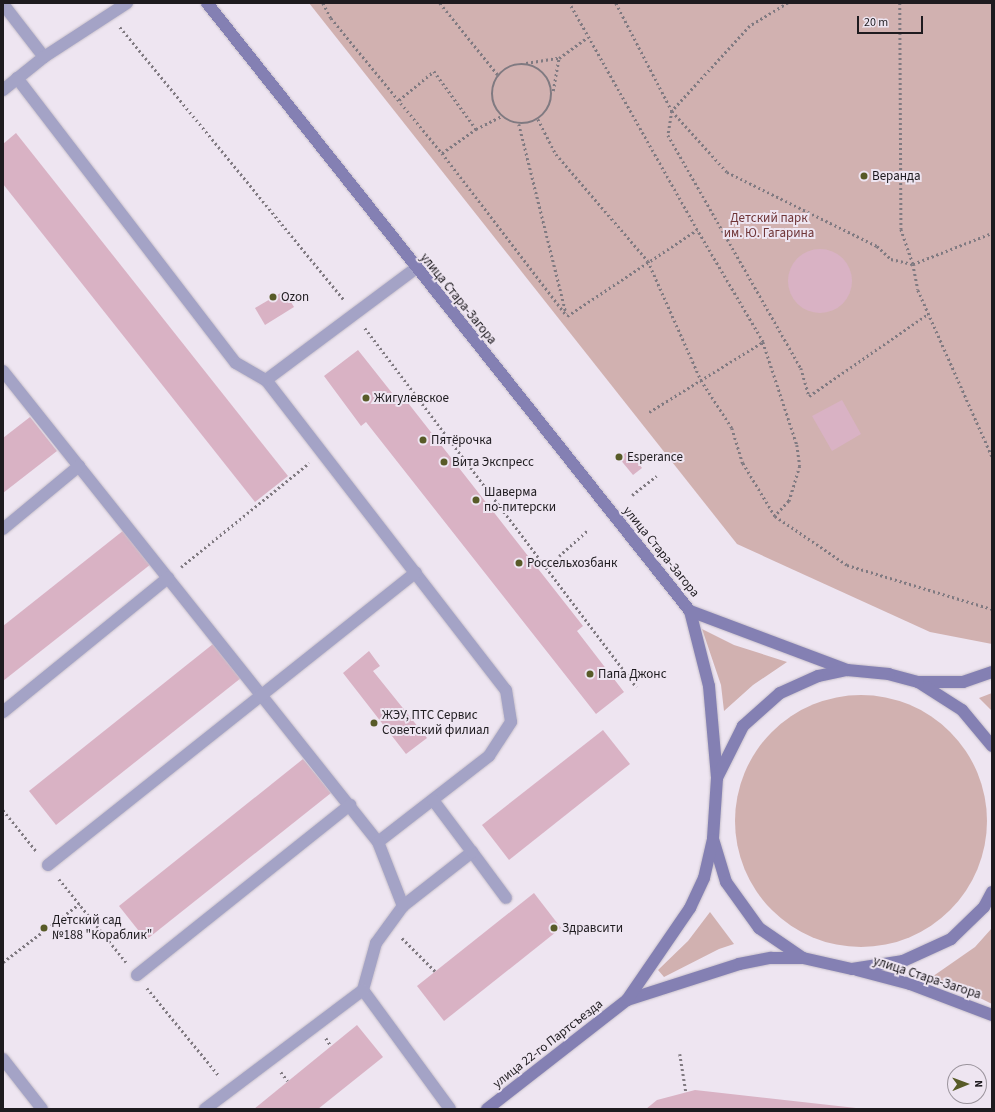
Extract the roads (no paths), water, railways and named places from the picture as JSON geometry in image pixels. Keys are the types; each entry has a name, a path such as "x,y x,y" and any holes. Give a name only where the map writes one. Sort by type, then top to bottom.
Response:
{"main road":[{"name":"улица Стара-Загора","path":"207,3 690,611 709,686 717,778"},
{"name":"улица Стара-Загора","path":"690,611 847,670"},
{"path":"803,958 760,928 726,882 713,839 717,778 743,726 780,693 818,676 847,670 889,674 918,682 963,682 992,672"},
{"path":"918,682 962,710 992,746"},
{"name":"улица 22-го Партсъезда","path":"487,1109 627,1000 690,908 704,878 713,839"},
{"path":"852,969 903,961 951,938 984,907 992,892"},
{"name":"улица 22-го Партсъезда","path":"627,1000 739,964 771,958 803,958"},
{"name":"улица Стара-Загора","path":"803,958 852,969 924,989 992,1015"}],"lane":[{"path":"3,90 44,57 127,3"},
{"path":"3,4 44,57"},
{"path":"17,78 236,363 266,380 506,690 511,722 489,756 378,842"},
{"path":"266,380 416,268"},
{"path":"3,370 378,842 403,906"},
{"path":"3,529 79,466"},
{"path":"48,865 416,572"},
{"path":"3,712 168,578"},
{"path":"433,800 506,898"},
{"path":"137,975 350,805"},
{"path":"205,1109 363,990 376,944 403,906 472,852"},
{"path":"363,990 450,1109"},
{"path":"3,1059 42,1109"}],"place":[{"name":"Веранда","path":"864,176"},
{"name":"Ozon","path":"273,297"},
{"name":"Жигулевское","path":"366,398"},
{"name":"Пятёрочка","path":"423,440"},
{"name":"Esperance","path":"619,457"},
{"name":"Вита Экспресс","path":"444,462"},
{"name":"Шаверма по-питерски","path":"476,500"},
{"name":"Россельхозбанк","path":"519,563"},
{"name":"Папа Джонс","path":"590,674"},
{"name":"ЖЭУ, ПТС Сервис Советский филиал","path":"374,723"},
{"name":"Детский сад №188 \"Кораблик\"","path":"44,928"},
{"name":"Здравсити","path":"554,928"}],"park label":[{"name":"Детский парк им. Ю. Гагарина","path":"769,226"}]}
